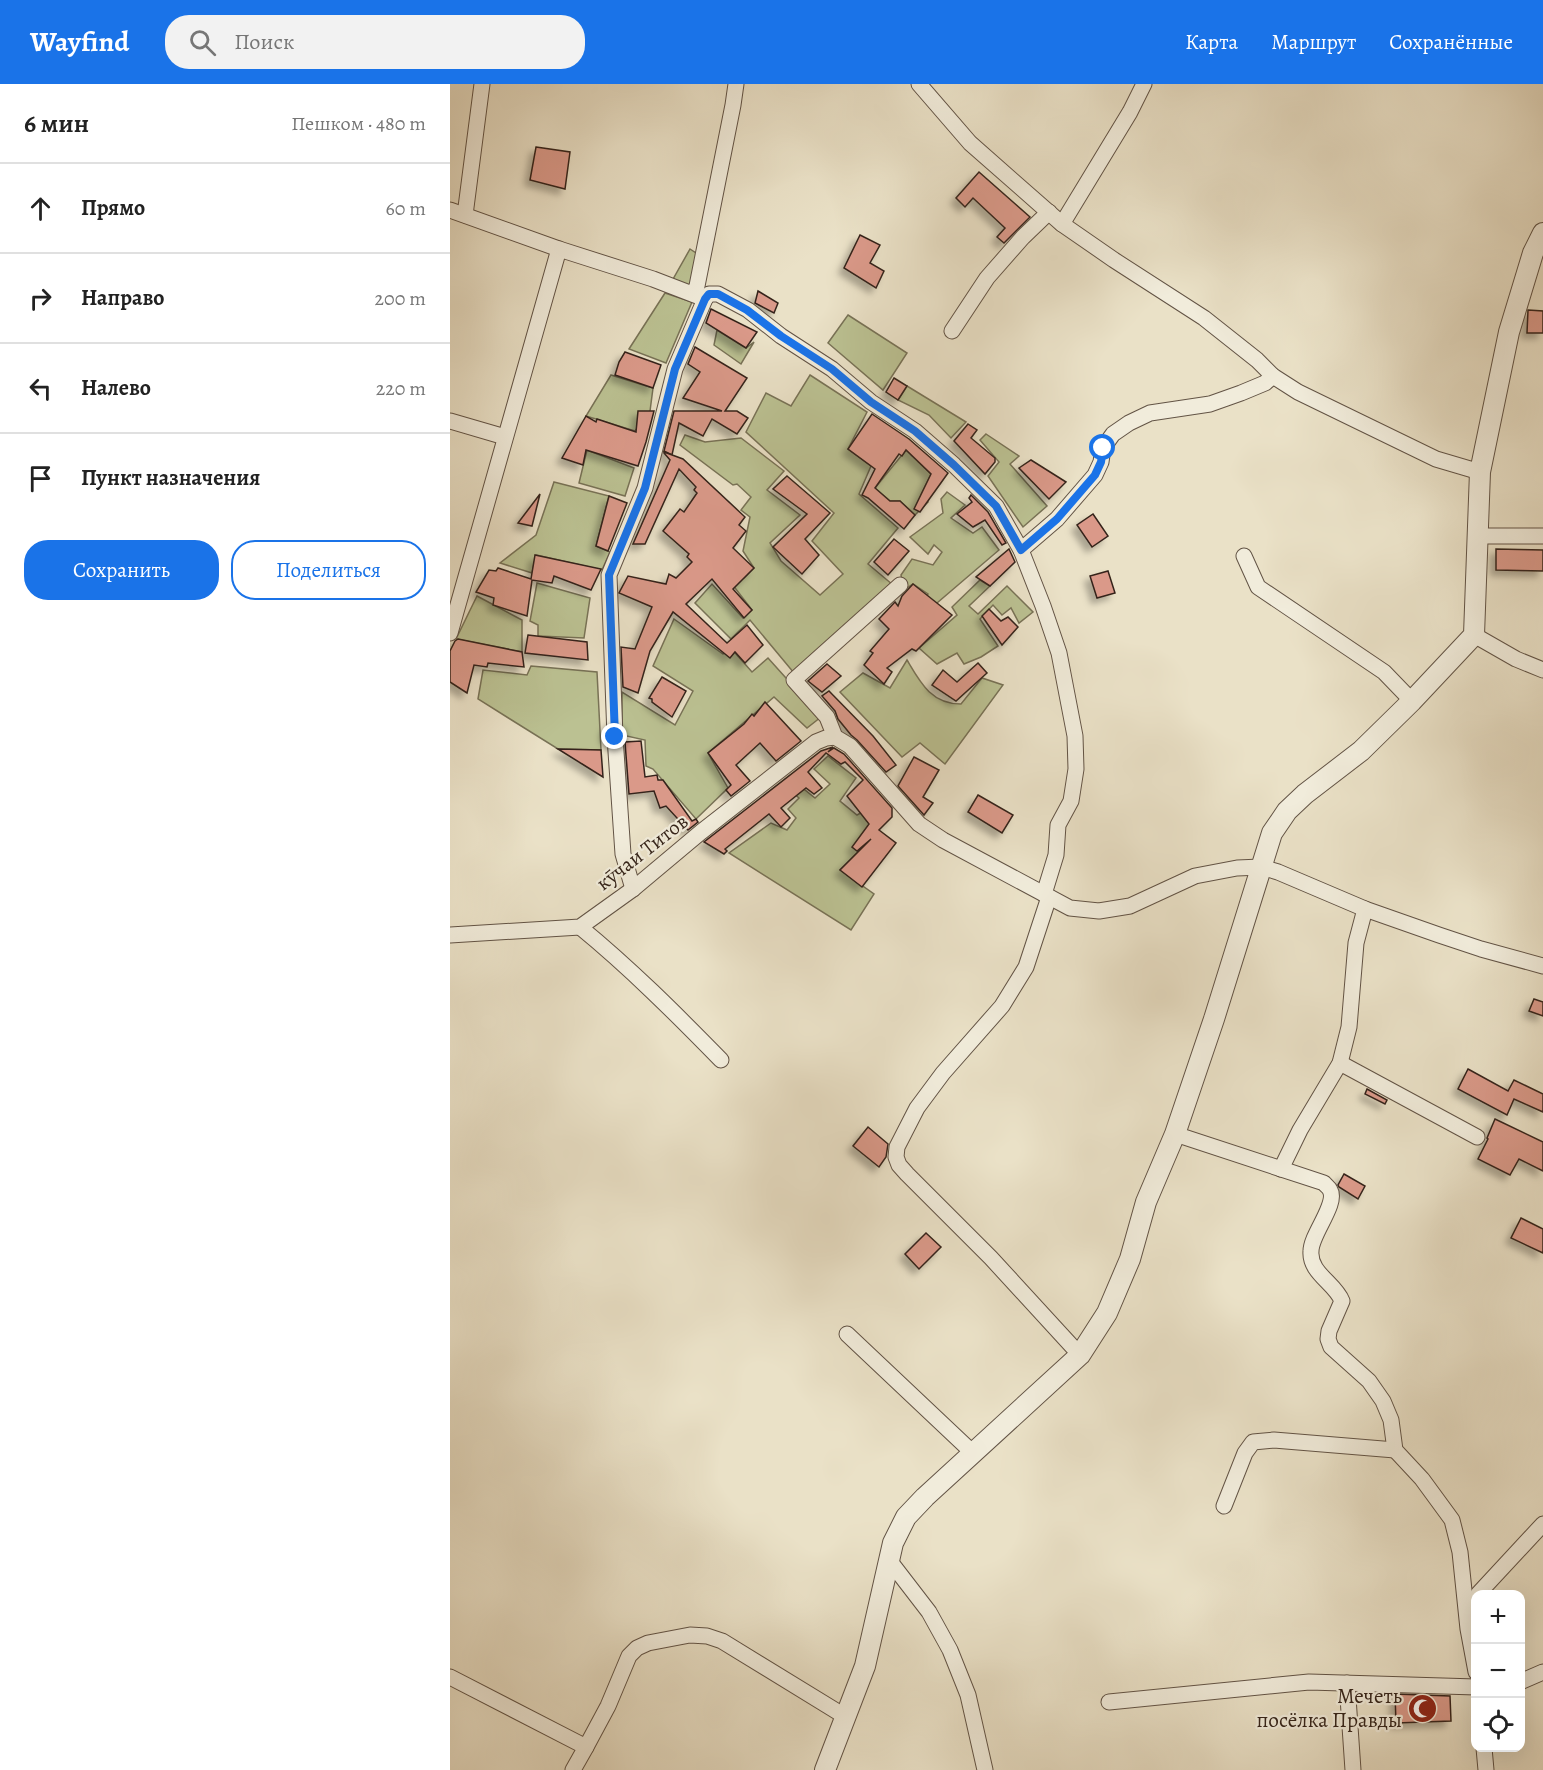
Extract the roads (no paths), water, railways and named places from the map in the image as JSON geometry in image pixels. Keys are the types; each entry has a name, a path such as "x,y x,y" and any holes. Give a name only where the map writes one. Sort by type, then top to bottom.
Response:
{"street":[{"path":"465,215 482,84"},
{"path":"633,889 623,854 615,737 609,575 645,488 675,369 699,296 697,286 734,105 736,84"},
{"path":"919,84 970,143 1062,224 1204,318 1257,360 1273,376 1298,392 1436,459 1480,472"},
{"path":"1062,224 1130,112 1144,84"},
{"path":"450,210 699,296 718,294 747,310 781,336 832,369 871,402 915,431 954,465 996,506 1021,550 1059,653 1075,736 1076,769 1071,801 1058,825 1056,855 1026,966 1002,1006 943,1073 917,1108 897,1147 896,1157 899,1165 907,1174 992,1257 1080,1355"},
{"path":"952,331 987,278 1023,237 1049,212"},
{"path":"825,1770 865,1666 893,1544 906,1517 1080,1355 1107,1313 1130,1259 1146,1202 1176,1134 1272,833 1287,811 1305,794 1361,751 1474,635 1480,472 1509,332 1533,253 1543,233"},
{"path":"450,633 559,249"},
{"path":"1021,550 1057,519 1095,475 1101,462 1103,448 1113,434 1150,413 1210,404 1265,383 1273,376"},
{"path":"450,421 505,437"},
{"path":"1478,536 1543,536"},
{"path":"1244,556 1258,587 1384,672 1412,701"},
{"path":"900,585 794,680 827,717 835,737 850,746 919,824 943,840 1070,908 1099,911 1130,906 1195,876 1237,868 1261,867 1365,909 1481,949 1543,966"},
{"path":"1474,635 1516,659 1543,670"},
{"name":"кӯчаи Титов","path":"580,927 633,889 701,832 816,742 835,737"},
{"path":"1281,1168 1300,1130 1340,1063 1349,1027 1356,943 1365,909"},
{"path":"450,935 580,927 653,991 721,1060"},
{"path":"1340,1063 1476,1137"},
{"path":"1176,1134 1324,1183 1330,1190 1332,1199 1311,1251 1319,1274 1340,1295 1342,1301 1329,1331 1328,1339 1331,1347 1369,1381 1383,1401 1391,1420 1395,1450 1422,1479 1452,1520 1471,1593"},
{"path":"847,1334 973,1453"},
{"path":"1224,1506 1245,1453 1253,1442 1274,1440 1395,1450"},
{"path":"1482,1590 1543,1524"},
{"path":"889,1560 929,1612 950,1650 968,1695 985,1770"},
{"path":"573,1770 608,1706 629,1656 648,1643 690,1635 707,1636 722,1641 846,1717"},
{"path":"1525,1680 1543,1672"},
{"path":"450,1677 586,1747"},
{"path":"1110,1702 1309,1682 1471,1687"},
{"path":"1347,1683 1353,1770"},
{"path":"1484,1752 1486,1770"}],"place":[{"name":"Мечеть посёлка Правды","path":"1423,1708"}]}
